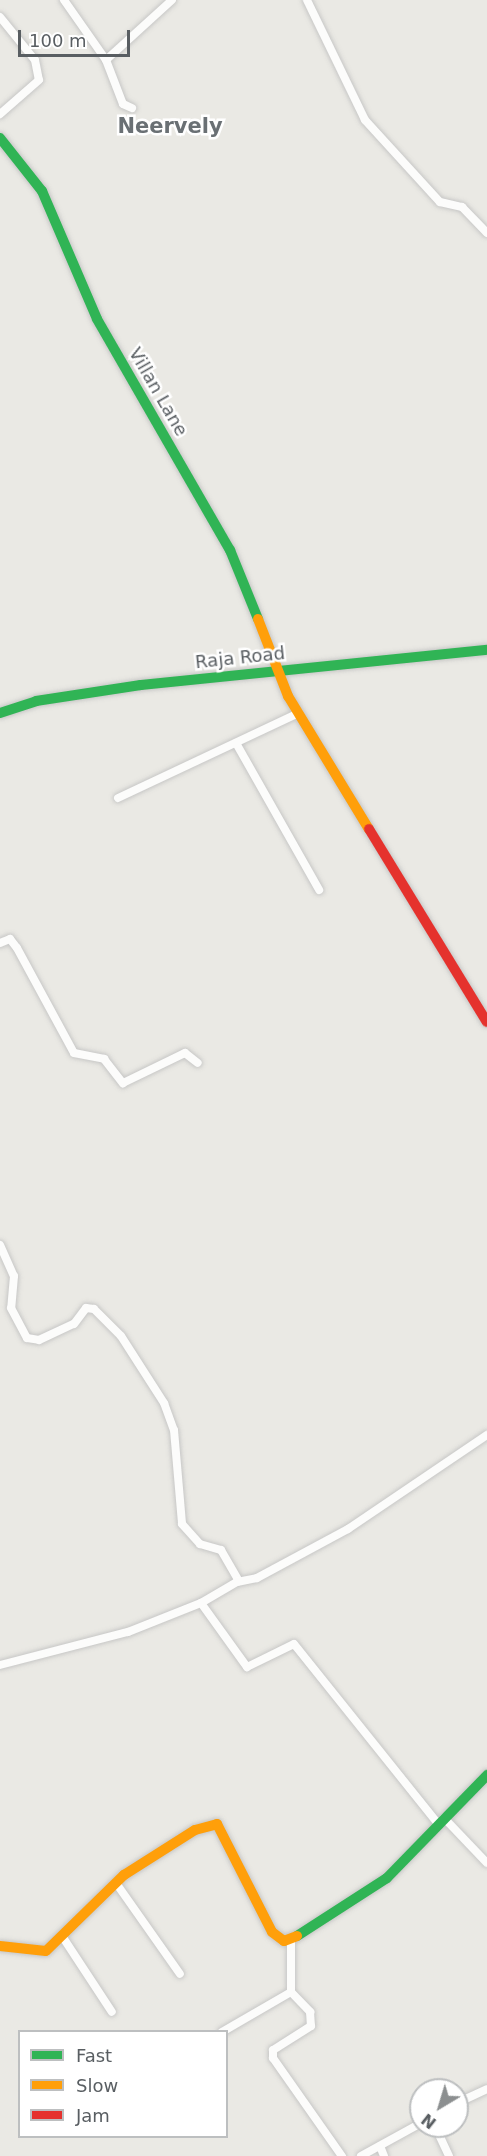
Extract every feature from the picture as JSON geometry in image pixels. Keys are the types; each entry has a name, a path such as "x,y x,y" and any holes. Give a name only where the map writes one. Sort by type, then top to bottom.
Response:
{"street":[{"path":"64,0 106,60 123,104 132,108"},
{"path":"106,60 172,0"},
{"path":"307,0 365,120 440,202 462,207 487,233"},
{"path":"0,17 35,60 39,80 0,114"},
{"name":"Villan Lane","path":"0,138 42,191 97,319 230,550 277,670 299,713 487,1022"},
{"name":"Raja Road","path":"0,713 38,700 277,670 487,650"},
{"path":"118,798 299,713"},
{"path":"236,743 319,890"},
{"path":"0,943 10,939 17,948 74,1053 104,1059 123,1083 185,1053 198,1063"},
{"path":"0,1245 16,1283 8,1296 11,1308 27,1338 39,1340 74,1324 86,1308 94,1309 121,1336 164,1403 174,1430 182,1524 200,1544 221,1550 239,1581"},
{"path":"0,1665 101,1640 201,1603 239,1581 283,1566 348,1529 487,1435"},
{"path":"201,1603 247,1667 294,1644 441,1821 487,1863"},
{"path":"0,1946 46,1952 64,1939 116,1883 195,1830 216,1824 272,1932 284,1941 291,1940 387,1878 487,1775"},
{"path":"116,1883 180,1974"},
{"path":"64,1939 112,2012"},
{"path":"291,1940 291,1992 310,2012 311,2026 273,2050 273,2058 342,2156"},
{"path":"224,2030 291,1992"},
{"path":"469,2097 487,2089"},
{"path":"361,2156 409,2130"},
{"path":"441,2138 449,2156"},
{"path":"380,2146 384,2156"}],"traffic: fast":[{"path":"0,138 42,191 97,319 230,550 258,619"},
{"path":"0,713 36,701 141,685 487,650"},
{"path":"297,1936 387,1878 487,1775"}],"traffic: slow":[{"path":"258,619 288,696 369,829"},
{"path":"0,1946 46,1951 124,1875 195,1830 217,1824 272,1932 284,1941 297,1936"}],"traffic: jam":[{"path":"369,829 487,1022"}],"district":[{"name":"Neervely","path":"170,126"}]}
